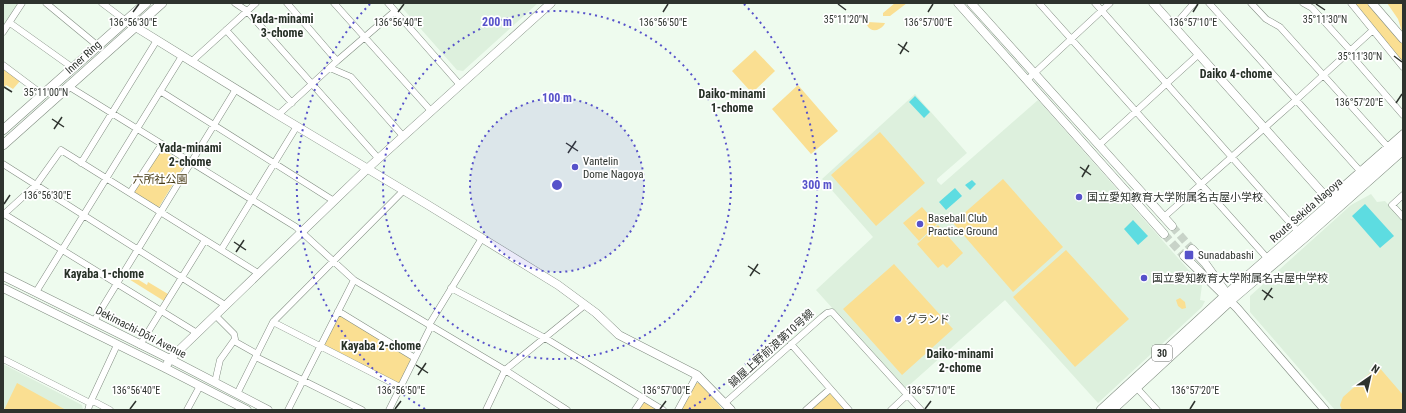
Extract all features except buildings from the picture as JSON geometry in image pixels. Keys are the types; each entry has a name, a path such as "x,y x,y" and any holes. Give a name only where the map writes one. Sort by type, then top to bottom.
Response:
{"main road":[{"name":"Inner Ring","path":"3,130 146,3"},
{"name":"Inner Ring","path":"3,145 162,3"},
{"name":"Route Sekida Nagoya","path":"1228,298 1301,235 1332,204 1365,176 1403,140"},
{"name":"Route Sekida Nagoya","path":"1365,176 1403,150"},
{"name":"Route Sekida Nagoya","path":"1101,410 1134,385 1268,259 1301,235"},
{"name":"Route Sekida Nagoya","path":"1112,410 1134,385"}],"street":[{"path":"3,32 22,3"},
{"path":"46,3 98,46"},
{"path":"102,3 135,27 191,62 558,285 596,313 619,335 697,375 731,410"},
{"path":"235,3 247,11 378,158"},
{"path":"191,62 256,3"},
{"path":"287,3 337,60"},
{"path":"334,3 431,111"},
{"path":"388,3 460,85"},
{"path":"165,368 170,359 196,333 378,158 550,3"},
{"path":"958,3 1164,234"},
{"path":"971,3 1035,72 1172,226"},
{"path":"1039,3 1268,259"},
{"path":"1095,3 1301,235"},
{"path":"1027,80 1110,3"},
{"path":"1153,3 1332,204"},
{"path":"1174,26 1194,3"},
{"path":"1209,3 1365,176 1388,146 1403,133"},
{"path":"1251,3 1266,19 1280,27 1388,146"},
{"path":"1303,3 1314,5 1350,50 1350,52 1403,115"},
{"path":"1351,3 1403,67"},
{"path":"1372,3 1403,39"},
{"path":"278,115 337,60 395,11"},
{"path":"10,23 73,68"},
{"path":"226,30 292,103"},
{"path":"1164,217 1324,76 1373,30"},
{"path":"81,163 157,40"},
{"path":"1099,144 1199,54"},
{"path":"36,292 182,56"},
{"path":"3,65 43,95"},
{"path":"330,68 351,77 403,136"},
{"path":"68,86 301,232 354,280 505,370 567,410"},
{"path":"94,321 236,89"},
{"path":"160,91 334,200"},
{"path":"221,250 297,126"},
{"path":"130,193 162,144"},
{"path":"196,333 3,214 36,185 60,150 107,178 258,274"},
{"path":"3,164 225,305"},
{"path":"237,394 273,322 403,191"},
{"path":"1403,195 1392,205 1403,217"},
{"path":"389,410 430,326 451,288 482,238"},
{"path":"140,344 205,240"},
{"path":"1192,249 1205,263 1228,298"},
{"path":"1184,256 1228,298 1325,410"},
{"name":"Dekimachi-Dōri Avenue","path":"3,276 170,359 268,410"},
{"path":"288,410 354,280"},
{"name":"Dekimachi-Dōri Avenue","path":"3,288 244,409"},
{"path":"451,288 545,338 663,410"},
{"path":"486,410 505,370 585,305"},
{"path":"338,311 415,358"},
{"name":"鍋屋上野前浪第10号線","path":"725,403 822,317 827,313 832,312 907,395"},
{"path":"215,316 234,334 235,339 220,360 215,382"},
{"path":"273,322 400,387"},
{"path":"234,341 256,356 362,410"},
{"path":"88,410 117,344"},
{"path":"791,344 849,410"},
{"path":"3,359 90,403 97,403 110,410"},
{"path":"678,410 697,375"},
{"path":"1134,385 1157,410"},
{"path":"187,410 200,386"},
{"path":"806,410 830,389"},
{"path":"891,410 907,395 921,410"},
{"path":"635,410 643,398"}],"shaded area":[{"path":"3,3 20,3 3,27"},
{"path":"398,3 538,3 463,71 457,70"},
{"name":"国立愛知教育大学附属名古屋小学校","path":"915,94 967,153 937,179 941,185 1038,100 1202,285 1200,300 1205,301 1202,307 1098,403 1005,300 905,389 816,290 873,237 822,179"},
{"path":"1371,194 1377,202 1385,201 1403,221 1403,410 1335,410 1250,312 1250,296 1351,205"},
{"path":"3,364 82,405 83,410 3,410"}],"green space":[{"path":"895,3 907,3 890,16 883,16 883,13"},
{"path":"1353,3 1369,3 1403,44 1403,63"},
{"path":"1387,3 1403,3 1403,35 1398,19"},
{"path":"868,22 885,23 877,30 873,30 867,25"},
{"path":"755,50 775,71 752,93 732,71"},
{"path":"3,68 20,81 13,89 6,85 3,89"},
{"path":"798,85 838,131 811,154 772,109"},
{"path":"880,132 925,183 876,226 831,175"},
{"name":"六所社公園","path":"161,150 184,163 184,166 157,208 135,194 135,191"},
{"path":"1003,179 1063,247 1013,292 953,223"},
{"name":"Baseball Club Practice Ground","path":"922,207 937,224 919,241 903,223"},
{"path":"938,225 963,253 947,268 943,264 938,268 917,244"},
{"path":"1066,250 1129,319 1075,367 1013,297"},
{"name":"グランド","path":"894,264 953,329 902,375 843,309"},
{"path":"126,272 147,285 148,282 168,294 164,301 124,276"},
{"path":"1180,298 1185,302 1186,308 1182,309 1178,306 1176,300"},
{"path":"341,315 410,357 411,360 400,382 398,383 325,345 324,343 338,316"},
{"path":"1378,366 1403,395 1403,410 1342,410 1340,405 1343,397"},
{"path":"17,383 66,410 4,410"},
{"path":"696,383 701,383 723,410 680,410"},
{"path":"830,393 845,410 815,410 813,408 828,394"},
{"path":"643,402 646,402 660,410 638,410"}],"water":[{"path":"915,96 930,112 924,118 909,102"},
{"path":"972,180 976,184 970,190 965,185"},
{"path":"955,188 962,196 946,210 939,202"},
{"path":"1365,204 1394,236 1380,248 1352,216"},
{"path":"1133,220 1148,236 1138,245 1124,229"}],"tunnel":[{"path":"1172,226 1192,249"},
{"path":"1164,234 1184,256"}],"place":[{"name":"Vantelin Dome Nagoya","path":"575,167"},
{"name":"国立愛知教育大学附属名古屋小学校","path":"1079,197"},
{"name":"Baseball Club Practice Ground","path":"920,224"},
{"name":"Sunadabashi","path":"1189,255"},
{"name":"国立愛知教育大学附属名古屋中学校","path":"1144,278"},
{"name":"グランド","path":"898,319"}],"district":[{"name":"Yada-minami 3-chome","path":"282,26"},
{"name":"Daiko 4-chome","path":"1236,74"},
{"name":"Daiko-minami 1-chome","path":"732,101"},
{"name":"Yada-minami 2-chome","path":"190,155"},
{"name":"Kayaba 1-chome","path":"104,274"},
{"name":"Kayaba 2-chome","path":"381,346"},
{"name":"Daiko-minami 2-chome","path":"960,361"}]}
